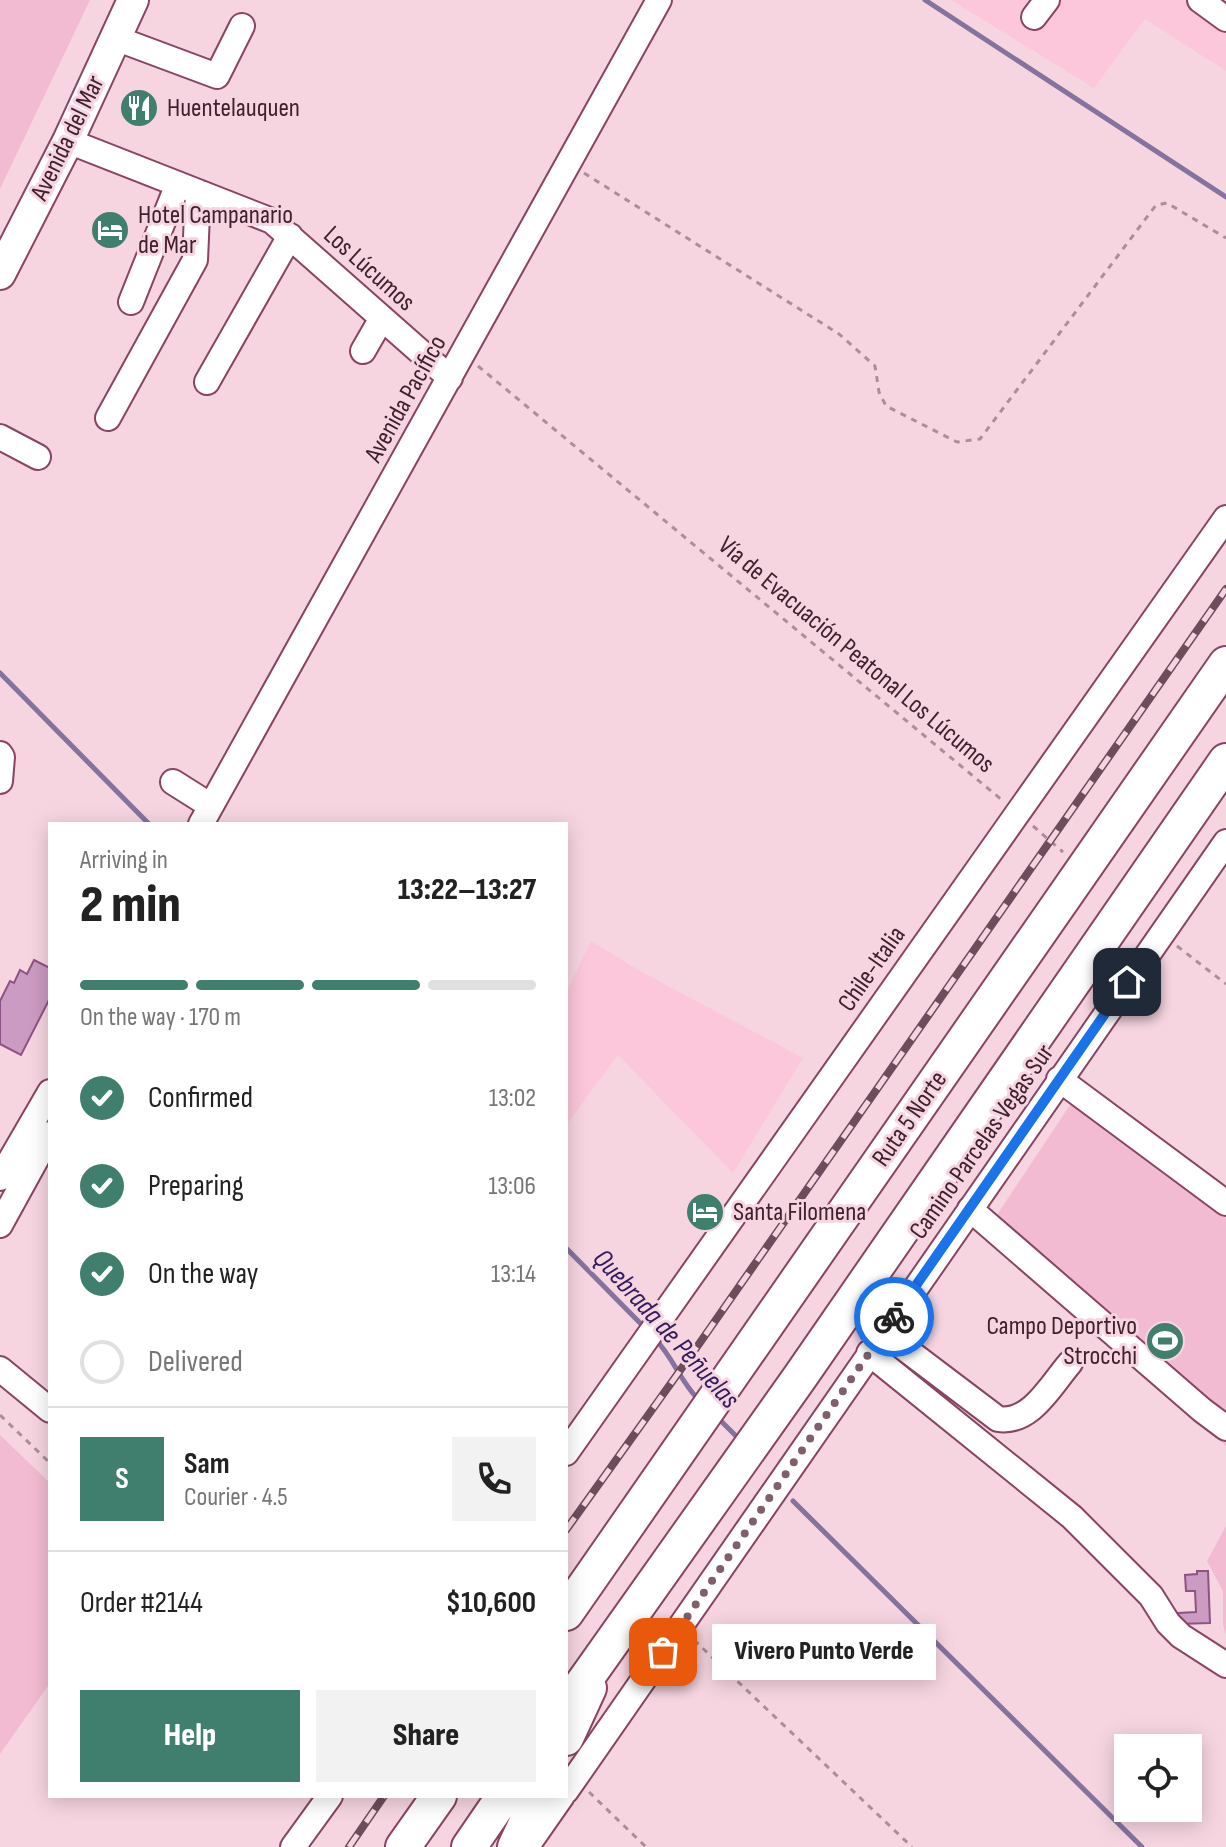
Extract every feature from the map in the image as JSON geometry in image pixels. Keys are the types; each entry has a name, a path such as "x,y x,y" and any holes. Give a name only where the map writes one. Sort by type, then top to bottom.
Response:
{"highway":[{"name":"Ruta 5 Norte","path":"568,1610 1226,664"},
{"path":"568,1704 800,1377 1226,761"},
{"path":"568,1734 612,1641"},
{"path":"403,1847 438,1798"},
{"path":"469,1847 503,1798"},
{"path":"515,1847 538,1798"}],"main road":[{"name":"Avenida del Mar","path":"0,274 68,141 133,0"}],"street":[{"name":"Avenida Pacífico","path":"206,815 659,0"},
{"path":"1200,0 1226,19"},
{"path":"115,38 217,76 242,26"},
{"name":"Los Lúcumos","path":"68,141 264,217 290,236 450,378"},
{"path":"131,302 188,188"},
{"path":"108,418 195,260 188,188"},
{"path":"207,382 290,236"},
{"path":"363,351 382,318"},
{"path":"0,437 38,457"},
{"name":"Chile-Italia","path":"568,1450 1226,518"},
{"path":"0,754 0,781"},
{"path":"173,782 206,815"},
{"name":"Camino Parcelas Vegas Sur","path":"568,1788 1226,842"},
{"path":"1059,1079 1226,1203"},
{"path":"0,1178 48,1095"},
{"path":"0,1225 44,1160"},
{"path":"970,1209 1226,1428"},
{"path":"883,1332 998,1419 1013,1420 1028,1412 1070,1363"},
{"path":"869,1353 1072,1517 1151,1596 1168,1623 1181,1636 1226,1665"},
{"path":"0,1369 48,1408"},
{"path":"293,1847 329,1798"},
{"name":"Camino Parcelas Vegas Sur","path":"526,1847 561,1798"}],"path":[{"path":"569,163 839,334 875,366 879,392 886,406 957,442 980,439 1156,205 1167,203 1226,238"},
{"name":"Vía de Evacuación Peatonal Los Lúcumos","path":"463,354 1084,869"},
{"path":"1161,934 1226,984"},
{"path":"0,1415 48,1461"},
{"path":"680,1626 912,1847"},
{"path":"568,1788 646,1847"}],"shaded area":[{"path":"0,0 90,0 0,189"},
{"path":"951,0 1226,0 1226,71 1145,19 1094,88"},
{"path":"591,941 640,971 803,1058 733,1173 618,1055 568,1122 568,989"},
{"name":"Campo Deportivo Strocchi","path":"1074,1099 1226,1213 1226,1446 983,1236"},
{"path":"0,1435 48,1481 48,1686 0,1754"},
{"path":"1226,1526 1226,1634 1223,1591 1207,1561"}],"building":[{"path":"34,960 48,967 48,1002 21,1055 0,1044 0,1001 10,981 14,983 20,970 27,974"},
{"path":"1197,1571 1208,1571 1210,1623 1178,1624 1178,1613 1196,1612 1195,1591 1186,1591 1185,1575 1197,1574"}],"waterway":[{"path":"925,0 1226,197"},
{"name":"Quebrada de Peñuelas","path":"0,673 147,822"},
{"name":"Quebrada de Peñuelas","path":"568,1250 646,1329"},
{"name":"Quebrada de Peñuelas","path":"655,1339 698,1399"},
{"name":"Quebrada de Peñuelas","path":"717,1417 736,1436"},
{"name":"Quebrada de Peñuelas","path":"793,1501 1142,1847"}],"railway":[{"path":"568,1527 1226,589"},
{"path":"349,1847 383,1798"}],"way so far":[{"path":"663,1652 894,1317"}],"place":[{"name":"Huentelauquen","path":"139,108"},
{"name":"Hotel Campanario de Mar","path":"110,230"},
{"name":"Santa Filomena","path":"705,1212"},
{"name":"Campo Deportivo Strocchi","path":"1165,1341"},
{"name":"Vivero Punto Verde","path":"663,1652"}],"route":[{"path":"894,1317 1127,982"}]}
